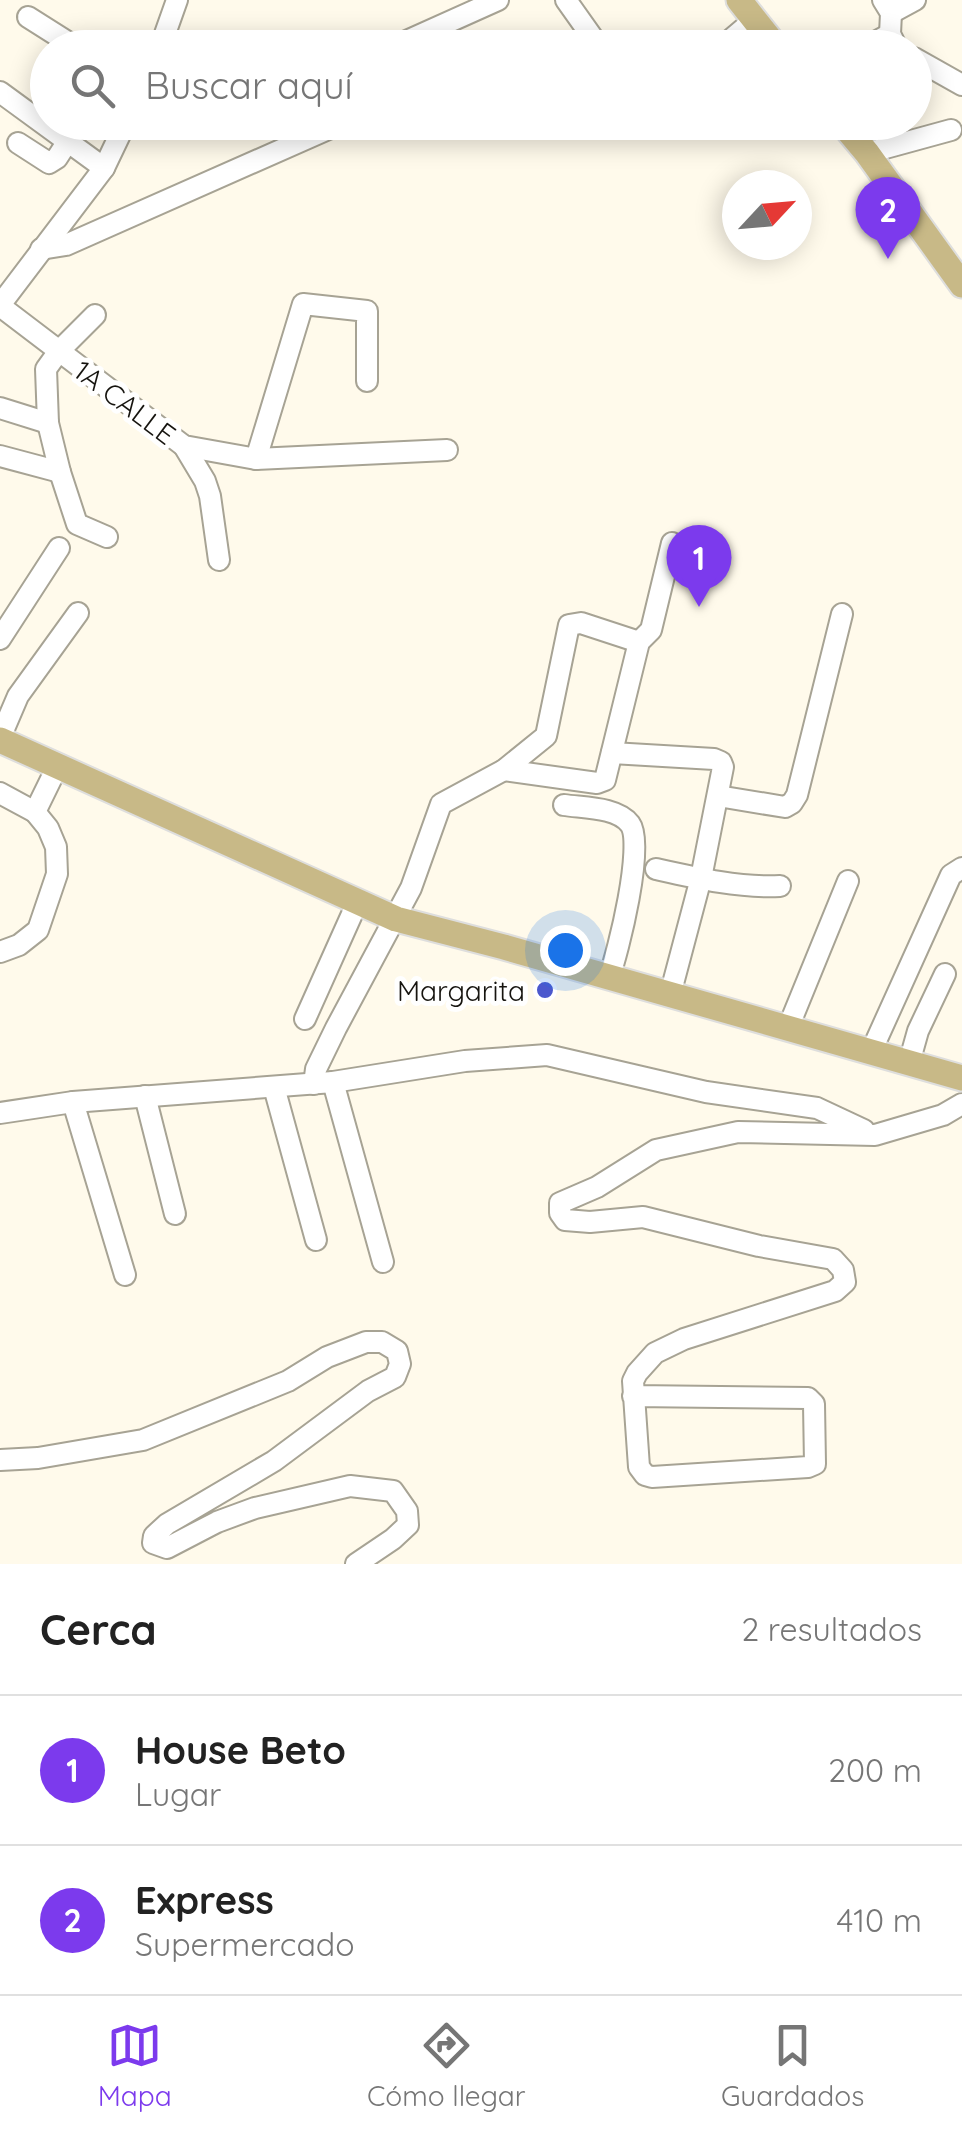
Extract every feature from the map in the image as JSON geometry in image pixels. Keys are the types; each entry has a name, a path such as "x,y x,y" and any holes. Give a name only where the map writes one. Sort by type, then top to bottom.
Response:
{"main road":[{"path":"857,140 962,285"},
{"path":"0,739 396,919 962,1078"}],"street":[{"path":"166,30 177,0"},
{"path":"431,30 498,0"},
{"path":"566,0 587,30"},
{"path":"890,24 915,0"},
{"path":"28,17 49,30"},
{"path":"932,68 959,82"},
{"path":"0,92 30,112"},
{"path":"932,135 951,130"},
{"path":"18,143 49,163 58,158 58,140"},
{"path":"69,140 104,168"},
{"path":"0,305 104,168 117,140"},
{"path":"40,249 66,245 303,140"},
{"path":"867,152 913,140"},
{"path":"256,459 304,304 367,311 367,381"},
{"name":"1A CALLE","path":"0,305 184,446 256,459 447,450"},
{"path":"95,315 58,351 46,370 48,423 77,524 108,537"},
{"path":"0,408 48,423"},
{"path":"184,446 210,496 219,560"},
{"path":"0,456 60,472"},
{"path":"504,770 602,783 605,780 639,642 651,630 672,543"},
{"path":"0,639 59,548"},
{"path":"0,739 18,696 78,614"},
{"path":"718,796 785,807 792,803 842,614"},
{"path":"383,1262 316,1069 411,888 441,804 504,770 546,736 570,625 581,623 639,642"},
{"path":"612,753 714,759 724,767 701,878 670,995"},
{"path":"35,812 58,765"},
{"path":"0,793 35,812 48,828 56,847 57,874 38,930 19,945 0,952"},
{"path":"564,805 615,812 630,824 635,838 617,958 609,977"},
{"path":"872,1052 950,875 962,868"},
{"path":"656,869 764,887 780,886"},
{"path":"788,1028 848,881"},
{"path":"305,1019 357,903"},
{"path":"909,1062 918,1031 945,974"},
{"path":"0,1113 73,1102 324,1083 466,1061 547,1055 706,1092 818,1108 874,1134"},
{"path":"274,1087 316,1240"},
{"path":"145,1096 176,1214"},
{"path":"73,1102 125,1275"},
{"path":"633,1396 808,1398 814,1404 815,1464 808,1468 645,1475 639,1467 633,1396 633,1381 656,1352 684,1339 835,1291 844,1282 842,1270 833,1259 759,1246 643,1217 565,1220 560,1203 597,1187 656,1150 738,1132 874,1134 943,1115 962,1104"},
{"path":"0,1460 38,1458 143,1440 288,1381 327,1358 366,1342 382,1342 397,1351 400,1364 395,1377 368,1391 274,1461 167,1524 154,1536 154,1543 167,1548 217,1522 256,1508 350,1486 393,1491 407,1511 408,1525 356,1564"}],"place":[{"name":"Express","path":"888,259"},
{"name":"House Beto","path":"699,607"},
{"name":"Margarita","path":"545,990"}]}
